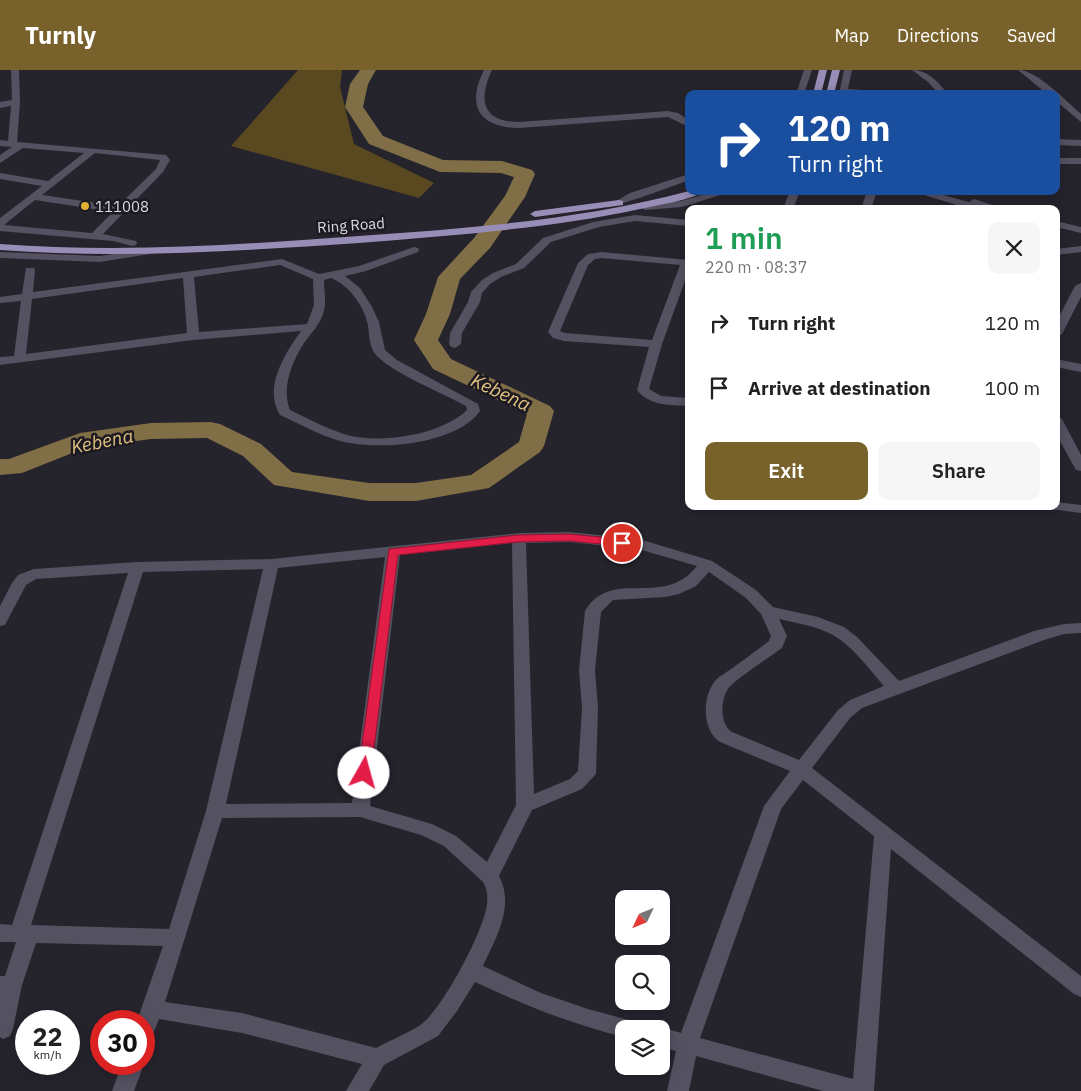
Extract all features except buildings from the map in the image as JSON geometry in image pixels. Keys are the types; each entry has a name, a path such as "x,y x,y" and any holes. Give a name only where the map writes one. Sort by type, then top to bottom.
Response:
{"highway":[{"path":"818,90 823,70"},
{"path":"831,90 836,70"},
{"name":"Ring Road","path":"0,247 52,251 146,252 492,219 618,203 685,186"},
{"name":"Ring Road","path":"0,237 80,243 132,243 280,240 498,228 587,218 645,207 686,195"}],"street":[{"path":"0,160 16,145 15,70"},
{"path":"488,70 483,79 479,103 482,110 501,124 520,126 668,114 675,115 685,121"},
{"path":"801,90 808,70"},
{"path":"844,90 848,70"},
{"path":"916,70 931,80 940,90"},
{"path":"1022,70 1048,90"},
{"path":"0,105 16,102"},
{"path":"1061,104 1081,119"},
{"path":"1060,142 1081,144"},
{"path":"0,143 163,157 165,160 160,170 95,236"},
{"path":"1,223 92,151"},
{"path":"1060,161 1081,161"},
{"path":"0,176 51,184"},
{"path":"618,203 634,195 685,178"},
{"path":"645,207 682,204 714,195"},
{"path":"924,195 942,204"},
{"path":"948,195 985,205"},
{"path":"34,197 122,210"},
{"path":"455,344 456,333 481,287 497,275 520,266 547,240 597,224 635,218 685,223"},
{"path":"1,223 53,233 114,238 132,243"},
{"path":"1060,225 1081,230"},
{"path":"1060,229 1081,234"},
{"path":"0,300 282,262 297,270 318,277 362,269 414,250"},
{"path":"1060,252 1081,250"},
{"path":"0,255 100,259 146,252"},
{"path":"656,344 564,337 554,332 583,263 592,256 601,255 685,263"},
{"path":"20,358 30,270"},
{"path":"685,271 656,344 643,390 647,396 685,402"},
{"path":"188,274 192,336"},
{"path":"318,277 320,307 311,327 295,348 279,394 285,412 336,435 353,440 373,442 419,438 462,422 474,411 472,404 392,363 380,352 376,342 373,322 356,290 351,283 332,275"},
{"path":"1060,315 1076,304 1081,286"},
{"path":"0,361 192,336 311,327"},
{"path":"1060,364 1081,368"},
{"path":"1060,437 1081,467"},
{"path":"1060,506 1081,509"},
{"path":"0,621 20,583 23,579 34,574 137,567 272,564 518,538 569,537 639,544 707,564 751,594 768,611 779,636 776,644 721,685 718,692 715,722 717,731 726,737 802,769 1081,988"},
{"path":"490,876 525,805 518,538"},
{"path":"360,810 393,552"},
{"path":"272,564 215,811 152,1009 242,1023 377,1058"},
{"path":"525,805 576,784 587,774 590,708 587,670 593,611 607,597 620,594 675,592 697,579 707,564"},
{"path":"2,1029 6,985 16,933 137,567"},
{"path":"768,611 813,621 838,631 851,641 896,688"},
{"path":"678,1091 688,1043 773,806 844,714 856,704 1040,635 1064,629 1081,628"},
{"path":"215,811 360,810 426,828 450,841 490,876 496,888 497,904 487,936 471,970 450,1004 431,1029 377,1058 358,1091"},
{"path":"670,1039 862,1091 883,833"},
{"path":"16,933 176,938"},
{"path":"471,970 535,1000 588,1019 615,1026"},
{"path":"123,1091 128,1075"}],"shaded area":[{"path":"298,70 342,70 340,87 354,144 434,183 419,198 231,146"}],"waterway":[{"name":"Kebena","path":"0,467 12,467 80,441 151,431 211,430 252,450 284,479 369,492 416,492 479,482 531,446 541,411 442,364 426,340 438,314 449,277 482,243 515,197 525,174 502,167 440,166 376,140 354,107 359,84 368,70"}],"place":[{"name":"111008","path":"85,206"}],"route":[{"path":"364,773 393,552 518,538 569,537 622,543"}]}
